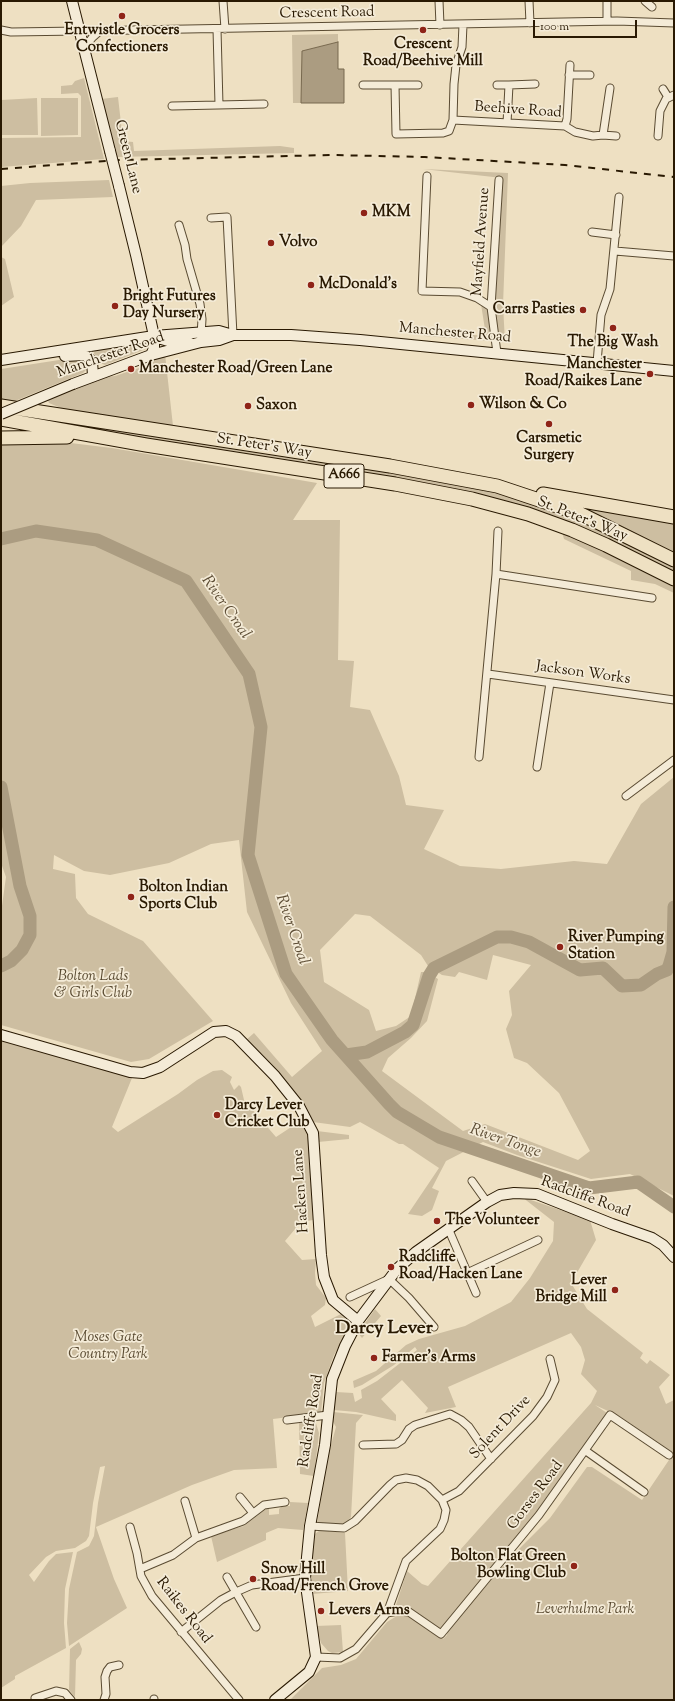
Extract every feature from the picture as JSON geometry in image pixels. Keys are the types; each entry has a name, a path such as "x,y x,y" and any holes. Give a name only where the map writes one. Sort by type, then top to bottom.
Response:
{"highway":[{"name":"St. Peter's Way","path":"1,406 390,466 498,486 581,514 674,560"},
{"name":"St. Peter's Way","path":"1,420 146,446 395,484 472,499 528,514 572,530 606,544 674,579"},
{"path":"1,438 60,436 146,446"},
{"path":"498,486 674,517"}],"main road":[{"name":"Green Lane","path":"72,1 136,255 154,336 154,348 151,354"},
{"path":"134,339 145,329 150,320"},
{"name":"Manchester Road","path":"1,414 93,376 201,337 219,340 233,335 291,335 360,340 674,370"},
{"path":"154,336 168,342 201,337"},
{"name":"Manchester Road","path":"1,360 154,336"},
{"path":"12,359 84,355 92,362 93,376"},
{"name":"Hacken Lane","path":"1,1036 130,1072 143,1073 160,1067 209,1035 220,1031 226,1032 241,1040 299,1106 313,1133 321,1255 324,1277 332,1300 358,1321"},
{"name":"Radcliffe Road","path":"316,1657 305,1578 310,1526 325,1445 330,1392 336,1367 358,1321 405,1260 448,1228 487,1202 500,1195 514,1193 537,1194 612,1224 652,1238 663,1245 674,1257"},
{"path":"274,1700 309,1672 316,1657"}],"street":[{"path":"219,105 223,1"},
{"path":"439,1 440,26"},
{"path":"529,1 530,23"},
{"path":"607,1 607,21"},
{"path":"643,2 652,7"},
{"name":"Crescent Road","path":"1,30 80,31 440,26 607,21 674,23"},
{"path":"395,85 396,134 443,133 449,131 453,120 456,65 462,47 463,25"},
{"path":"84,48 101,30"},
{"path":"565,126 568,119 570,64"},
{"path":"569,75 590,75"},
{"path":"496,85 535,84"},
{"path":"363,85 418,85"},
{"path":"507,123 509,85"},
{"path":"603,135 610,88"},
{"path":"658,137 660,111 671,96 663,89"},
{"path":"172,106 259,106"},
{"name":"Beehive Road","path":"453,120 565,126 575,132 593,136 616,136"},
{"path":"427,176 422,290 460,292 477,298 491,307"},
{"name":"Mayfield Avenue","path":"497,353 491,307 499,180"},
{"path":"596,363 601,315 610,290 615,251 619,197"},
{"path":"211,218 226,217 233,335"},
{"path":"179,225 179,236 200,304 202,320 201,337"},
{"path":"592,232 616,235"},
{"path":"615,251 674,256"},
{"path":"479,757 488,674 498,531"},
{"path":"496,574 652,598"},
{"name":"Jackson Works","path":"488,674 674,700"},
{"path":"537,767 550,683"},
{"path":"626,796 674,760"},
{"path":"472,1181 487,1202"},
{"path":"448,1228 476,1293"},
{"path":"467,1272 538,1240"},
{"path":"350,1297 389,1280 409,1298 434,1327"},
{"name":"Solent Drive","path":"442,1500 458,1491 533,1416 547,1397 555,1380 550,1359"},
{"path":"287,1420 328,1413"},
{"path":"363,1445 396,1444 402,1440 409,1429 415,1425 450,1414 461,1420 469,1427 491,1459"},
{"name":"Gorses Road","path":"387,1613 398,1611 409,1612 416,1615 441,1634 540,1515 610,1415 669,1455"},
{"path":"586,1451 644,1492"},
{"path":"310,1526 344,1528 355,1521 396,1480 406,1478 417,1480 428,1486 442,1500 446,1510 440,1529 406,1560 387,1613 356,1649 348,1655 340,1658 316,1657"},
{"path":"240,1497 253,1513"},
{"path":"186,1501 191,1507 196,1538"},
{"path":"140,1569 173,1555 196,1538 243,1521 264,1505 285,1502"},
{"path":"274,1504 274,1512"},
{"name":"Raikes Road","path":"123,1535 130,1530 144,1582 152,1596 238,1700"},
{"path":"228,1577 256,1627"},
{"path":"181,1632 221,1600 252,1585 305,1578"},
{"path":"104,1700 105,1677 109,1665 119,1665"},
{"path":"35,1698 44,1698 56,1691 68,1696 71,1700"}],"green space":[{"path":"338,34 338,42 302,51 301,103 293,103 292,35"},
{"path":"84,78 104,159 1,167 1,138 81,137 81,96 78,93 61,94 61,86 72,85 75,81"},
{"path":"118,97 123,141 133,142 134,151 280,146 294,148 294,153 117,157 101,99"},
{"path":"37,98 38,135 1,135 1,100"},
{"path":"41,98 78,98 78,135 41,136"},
{"path":"423,169 508,173 503,305 505,342 497,341 494,307 502,178"},
{"path":"109,180 113,197 36,200 21,226 1,247 1,186 30,183"},
{"path":"1,257 5,259 14,297 1,306"},
{"path":"481,304 489,308 491,341 424,336 424,331 486,336"},
{"path":"151,342 149,347 146,349 105,365 100,363 94,354 95,348"},
{"path":"165,354 173,426 68,411 49,403 47,398 102,377 115,376 142,367"},
{"path":"72,358 80,359 84,363 86,370 83,373 15,401 1,399 1,369"},
{"path":"106,427 236,446 482,488 529,501 582,521 674,566 674,576 524,508 104,432 100,430"},
{"name":"Bolton Lads & Girls Club","path":"54,441 112,448 317,483 293,520 340,520 338,660 354,661 350,707 370,710 399,776 406,805 444,810 424,849 460,866 501,869 574,861 607,864 641,804 674,777 674,1196 630,1174 591,1179 517,1155 483,1142 446,1161 432,1188 439,1191 432,1210 422,1216 408,1214 439,1168 403,1144 399,1144 360,1122 350,1127 313,1122 304,1108 246,1040 254,1033 292,1077 322,1051 291,1003 247,912 239,840 211,844 169,863 110,875 84,871 54,855 53,869 75,874 76,898 88,914 143,941 213,1021 149,1059 131,1062 1,1025 1,913 6,877 1,863 1,442","holes":["355,914 370,916 421,955 428,966 442,975 455,977 459,972 487,980 493,955 531,965 509,991 512,1015 506,1029 514,1058 527,1063 559,1093 590,1151 578,1160 485,1124 463,1131 382,1071 388,1058 411,1038 427,1021 438,979 426,972 421,972 411,1016 396,1026 376,1031 369,1010 324,982 320,950"]},
{"path":"564,503 674,522 674,555"},
{"path":"562,532 602,548 674,585 674,593 655,584 631,580 631,571 564,539"},
{"name":"Moses Gate Country Park","path":"1,1041 132,1078 112,1127 118,1132 178,1094 197,1080 213,1071 222,1070 232,1077 230,1082 234,1090 239,1085 241,1087 244,1100 276,1137 302,1120 308,1135 313,1220 301,1222 285,1241 302,1260 316,1259 316,1285 326,1298 325,1305 311,1316 315,1327 341,1314 352,1323 334,1355 324,1383 321,1413 273,1419 277,1468 234,1470 192,1485 96,1527 114,1579 127,1608 69,1646 67,1623 69,1589 77,1552 89,1546 94,1536 105,1466 100,1467 93,1503 89,1536 86,1541 75,1548 56,1551 46,1557 29,1575 34,1582 56,1554 73,1552 65,1589 64,1623 66,1648 15,1676 15,1679 1,1688"},
{"path":"317,1131 349,1135 349,1139 318,1142"},
{"name":"Leverhulme Park","path":"522,1197 590,1220 596,1240 571,1283 587,1309 643,1353 640,1358 647,1364 650,1360 670,1375 659,1387 666,1404 674,1400 674,1700 290,1700 322,1668 341,1665 356,1659 387,1622 400,1614 408,1614 443,1639 447,1635 448,1629 514,1554 550,1518 587,1467 592,1467 642,1500 673,1454 621,1417 595,1405 610,1415 538,1513 440,1631 410,1609 397,1607 396,1605 407,1571 422,1584 428,1586 591,1403 597,1391 581,1374 585,1360 581,1347 571,1333 448,1387 456,1407 425,1413 428,1408 402,1380 381,1399 396,1415 396,1421 356,1412 334,1410 336,1392 353,1393 355,1402 362,1398 361,1390 377,1381 417,1350 415,1347 394,1365 362,1385 354,1388 353,1381 376,1371 406,1345 419,1339 465,1326 511,1302 530,1278 553,1241 554,1222"},
{"path":"375,1309 381,1316 362,1338 358,1333"},
{"path":"333,1412 363,1415 356,1423 351,1517 344,1526 317,1523 328,1456 336,1427 332,1420"},
{"path":"315,1420 319,1433 314,1476 300,1474 299,1422"},
{"path":"290,1502 308,1503 303,1530 278,1528 266,1533 266,1540 217,1562 211,1536 244,1526 269,1508 269,1515 279,1514 279,1509 282,1506 290,1506"},
{"path":"320,1530 345,1533 348,1591 312,1594 310,1578 315,1534"},
{"path":"341,1625 343,1652 332,1653 328,1651 321,1643 316,1626"},
{"path":"79,1642 82,1649 81,1654 76,1660 75,1697 69,1690 70,1649"}],"shaded area":[{"path":"338,42 338,69 344,69 344,103 301,103 302,51"}],"waterway":[{"name":"River Croal","path":"1,539 36,531 97,540 186,581 249,674 261,727 248,855 286,974 332,1040 397,1112 439,1137 589,1188 638,1182 674,1207"},
{"name":"River Croal","path":"1,787 20,886 30,916 30,935 22,950 11,961 1,966"},
{"name":"River Croal","path":"346,1055 367,1052 405,1032 413,1025 429,976 434,968 497,937 511,937 529,942 580,970 603,968 622,986 641,985 657,974 667,970 669,966 673,952 674,907"}],"railway":[{"path":"1,169 120,160 331,155 425,157 565,165 674,177"}],"place":[{"name":"Entwistle Grocers Confectioners","path":"122,16"},
{"name":"Crescent Road/Beehive Mill","path":"423,30"},
{"name":"MKM","path":"364,213"},
{"name":"Volvo","path":"271,243"},
{"name":"McDonald's","path":"311,285"},
{"name":"Bright Futures Day Nursery","path":"115,306"},
{"name":"Carrs Pasties","path":"583,310"},
{"name":"The Big Wash","path":"613,328"},
{"name":"Manchester Road/Green Lane","path":"131,369"},
{"name":"Manchester Road/Raikes Lane","path":"650,374"},
{"name":"Wilson & Co","path":"471,405"},
{"name":"Saxon","path":"248,406"},
{"name":"Carsmetic Surgery","path":"549,424"},
{"name":"Bolton Indian Sports Club","path":"131,897"},
{"name":"River Pumping Station","path":"560,947"},
{"name":"Darcy Lever Cricket Club","path":"217,1115"},
{"name":"The Volunteer","path":"437,1221"},
{"name":"Radcliffe Road/Hacken Lane","path":"391,1267"},
{"name":"Lever Bridge Mill","path":"615,1290"},
{"name":"Farmer's Arms","path":"374,1358"},
{"name":"Bolton Flat Green Bowling Club","path":"574,1566"},
{"name":"Snow Hill Road/French Grove","path":"253,1579"},
{"name":"Levers Arms","path":"321,1611"}],"district":[{"name":"Darcy Lever","path":"384,1330"}],"water label":[{"name":"River Tonge","path":"505,1142"}]}
